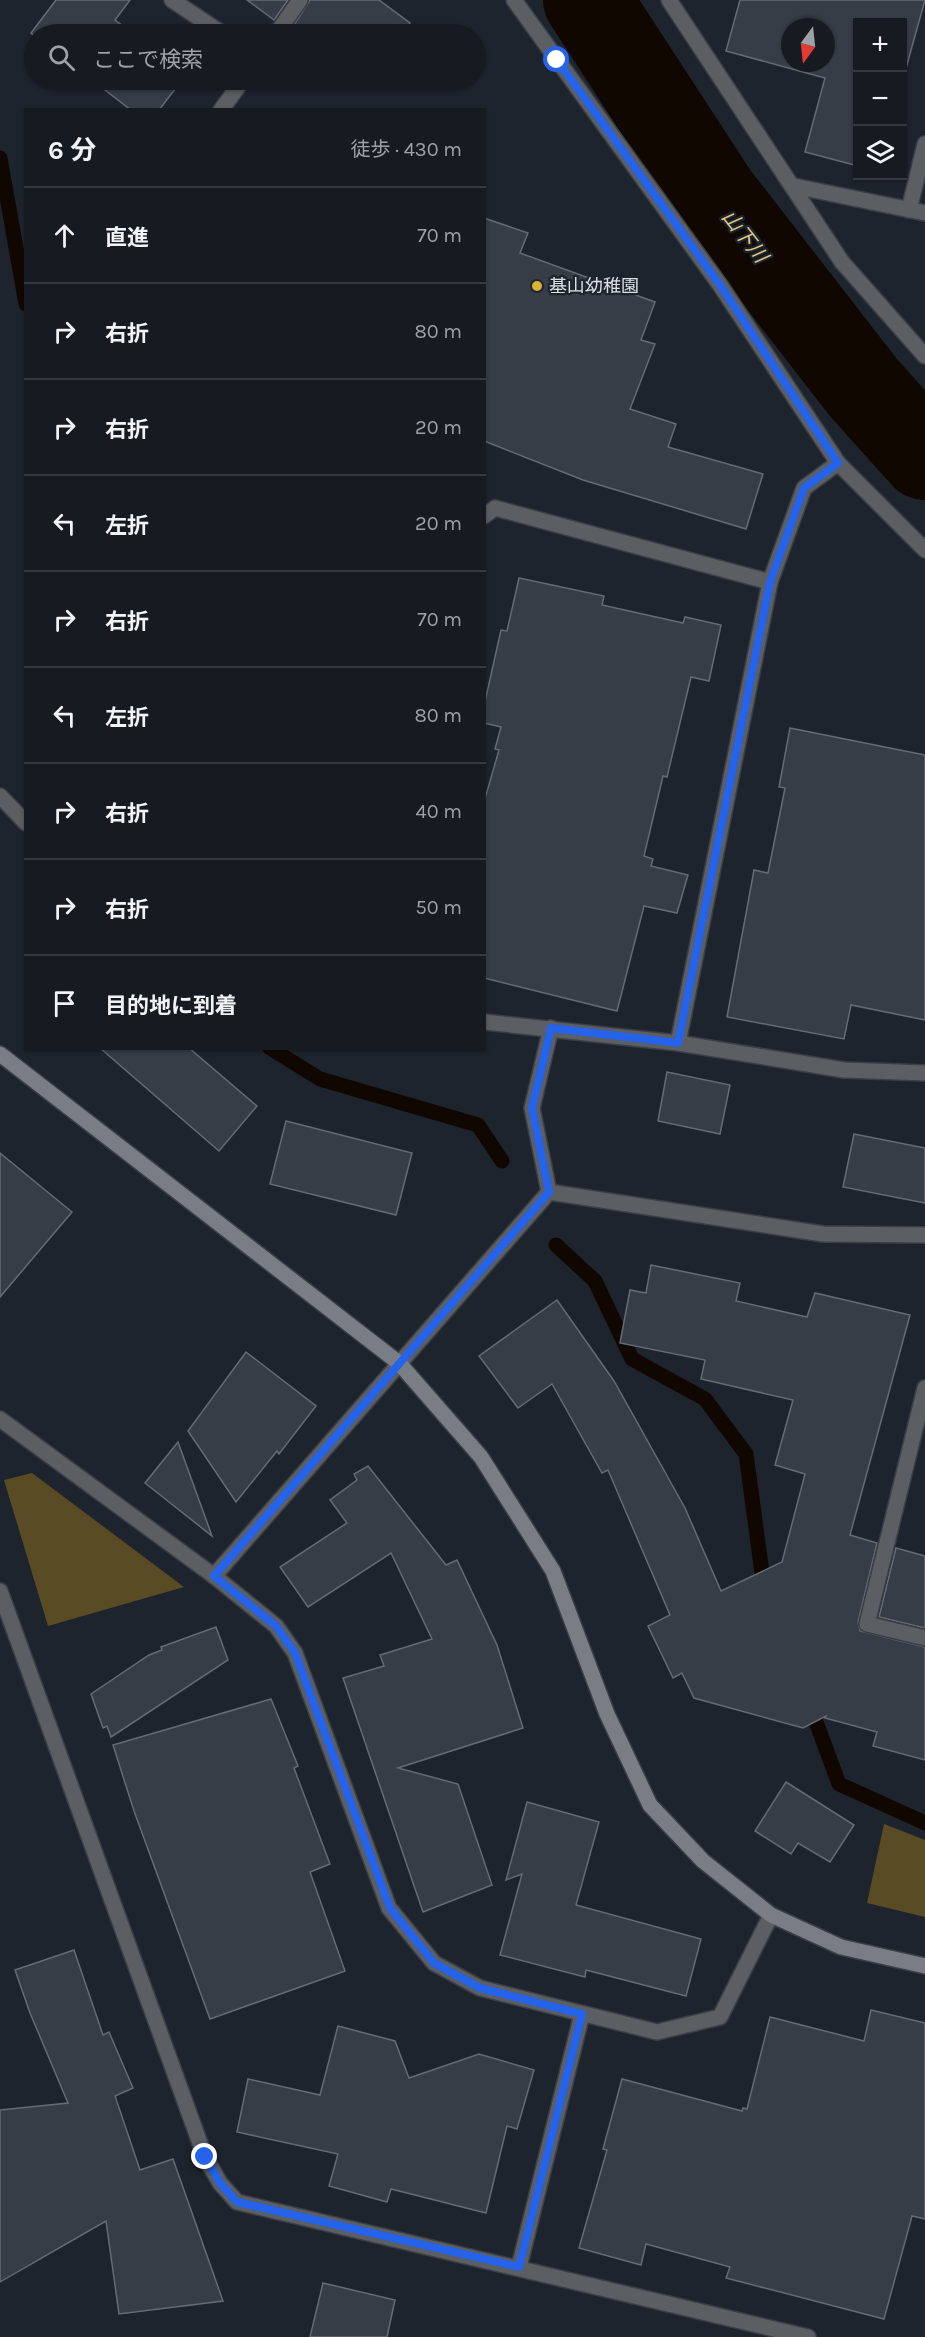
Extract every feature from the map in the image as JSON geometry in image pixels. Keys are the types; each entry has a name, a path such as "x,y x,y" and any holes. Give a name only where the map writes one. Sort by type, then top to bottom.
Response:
{"street":[{"path":"172,0 208,24"},
{"path":"283,24 300,0"},
{"path":"514,0 720,285 838,463 925,550"},
{"path":"669,0 724,86 794,186 842,262 925,356"},
{"path":"222,108 236,90"},
{"path":"909,210 925,144"},
{"path":"794,186 925,213"},
{"path":"678,1043 770,582 804,488 838,463"},
{"path":"486,515 495,508 770,582"},
{"path":"0,796 24,821"},
{"path":"486,1022 678,1043 844,1070 925,1073"},
{"path":"549,1192 532,1108 551,1028"},
{"path":"0,1054 399,1363 481,1457 553,1571 607,1714 650,1805 703,1861 771,1915 841,1947 925,1966"},
{"path":"549,1192 823,1234 925,1235"},
{"path":"214,1576 549,1192"},
{"path":"925,1388 867,1624 925,1638"},
{"path":"0,1419 214,1576 276,1626 295,1653 390,1908 434,1963 480,1988 657,2032 720,2017 771,1915"},
{"path":"0,1591 205,2157 220,2183 237,2202 808,2337"},
{"path":"519,2267 582,2014"}],"shaded area":[{"path":"32,1473 184,1587 48,1626 4,1480"},
{"path":"884,1824 925,1840 925,1917 867,1903"}],"building":[{"path":"56,0 130,0 115,20 120,24 38,24"},
{"path":"247,0 288,0 274,20"},
{"path":"310,0 379,0 410,23 409,24 295,24"},
{"path":"740,0 925,0 907,65 907,18 853,18 853,165 805,152 825,78 803,72 835,72 835,18 781,18 781,66 726,51"},
{"path":"105,90 174,90 161,108 128,108"},
{"path":"486,219 528,233 520,253 655,302 641,340 655,344 630,409 676,424 668,447 763,474 746,529 583,480 486,442"},
{"path":"519,578 604,596 602,605 683,623 685,617 721,625 709,681 691,677 667,777 663,776 644,856 653,859 651,866 688,875 677,913 644,906 617,1011 486,978 486,795 499,750 495,749 501,727 486,723 486,697 501,630 507,631"},
{"path":"790,728 925,755 925,1020 851,1005 844,1039 727,1017 754,870 768,873 785,788 779,787"},
{"path":"102,1050 191,1050 257,1106 219,1151"},
{"path":"667,1072 730,1085 720,1134 658,1121"},
{"path":"286,1121 412,1153 396,1215 270,1184"},
{"path":"854,1134 925,1148 925,1203 843,1187"},
{"path":"0,1153 72,1212 0,1297"},
{"path":"651,1265 740,1283 736,1301 807,1317 815,1293 910,1315 850,1535 877,1543 858,1622 860,1631 925,1647 925,1760 873,1746 877,1732 825,1718 826,1716 803,1728 694,1698 682,1673 673,1678 648,1626 670,1615 608,1470 602,1473 552,1384 518,1408 479,1356 557,1300 614,1381 685,1508 721,1591 782,1562 805,1474 775,1465 793,1400 701,1379 705,1360 620,1343 630,1290 646,1293"},
{"path":"246,1352 316,1406 279,1454 277,1451 236,1502 188,1431"},
{"path":"178,1442 212,1536 145,1483"},
{"path":"368,1466 446,1565 457,1560 497,1645 523,1728 398,1768 458,1784 492,1885 423,1912 343,1678 384,1666 380,1655 432,1639 391,1553 308,1607 280,1567 347,1523 330,1500 357,1480 354,1474"},
{"path":"896,1548 925,1556 925,1628 879,1617"},
{"path":"216,1627 228,1660 111,1737 107,1726 103,1728 91,1694 149,1655 162,1650 161,1647"},
{"path":"271,1699 298,1766 294,1768 330,1864 310,1872 345,1971 210,2019 134,1811 113,1745"},
{"path":"786,1782 854,1825 830,1862 798,1843 791,1854 755,1831"},
{"path":"527,1802 599,1822 576,1905 701,1939 686,1996 586,1970 585,1977 500,1955 522,1874 506,1880"},
{"path":"74,1950 103,2035 109,2032 133,2088 115,2096 140,2170 173,2159 223,2301 119,2314 106,2221 0,2282 0,2110 68,2103 30,2013 15,1970"},
{"path":"871,2010 925,2023 925,2219 912,2216 884,2319 726,2278 730,2267 646,2244 641,2265 579,2248 607,2150 603,2149 622,2079 742,2111 743,2108 747,2109 770,2017 864,2041"},
{"path":"338,2026 395,2041 409,2078 479,2054 534,2070 517,2129 507,2126 486,2213 391,2189 387,2202 329,2186 338,2154 237,2132 248,2079 320,2095"},
{"path":"323,2283 395,2300 387,2337 310,2337"}],"waterway":[{"name":"山下川","path":"587,0 714,195 863,387 925,456"},
{"path":"0,158 24,293"},
{"path":"273,1050 320,1079 478,1125 502,1161"},
{"path":"556,1245 595,1281 632,1359 705,1399 746,1454 763,1580 767,1591"},
{"path":"809,1703 839,1784 925,1823"}],"place":[{"name":"基山幼稚園","path":"537,286"}],"route":[{"path":"205,2157 220,2183 237,2202 519,2267 582,2014 480,1988 434,1963 390,1908 326,1742 295,1653 276,1626 214,1576 549,1192 532,1108 551,1028 678,1043 770,582 804,488 838,463 720,285 557,60"}]}
